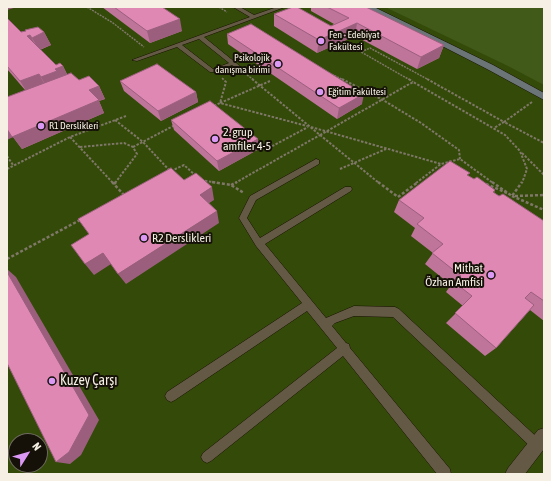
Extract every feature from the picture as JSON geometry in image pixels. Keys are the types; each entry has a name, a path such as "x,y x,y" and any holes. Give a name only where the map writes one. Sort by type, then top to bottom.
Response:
{"street":[{"path":"369,7 490,67 544,97"},
{"path":"514,474 541,441"}],"lane":[{"path":"236,7 254,17"},
{"path":"135,60 282,7"},
{"path":"200,37 239,68"},
{"path":"178,45 212,71 233,63"},
{"path":"316,162 253,198 243,218 259,243 446,474"},
{"path":"259,243 348,189"},
{"path":"171,396 309,304"},
{"path":"326,325 331,320 354,311 395,312 541,441"},
{"path":"207,457 345,348"}],"path":[{"path":"86,7 113,23 152,54"},
{"path":"219,7 241,22"},
{"path":"544,143 370,48 360,52 505,135 544,175"},
{"path":"239,68 258,86 308,127 398,197 441,164 460,159"},
{"path":"323,70 382,100 421,123 460,150 460,159"},
{"path":"212,71 226,82 220,103"},
{"path":"207,108 270,80"},
{"path":"231,185 413,82"},
{"path":"494,128 535,100"},
{"path":"220,103 327,131 448,167"},
{"path":"7,169 70,137 126,116"},
{"path":"115,120 143,142 171,172"},
{"path":"133,147 181,122"},
{"path":"265,150 308,127"},
{"path":"70,137 125,196 118,199"},
{"path":"79,147 124,143 133,147 137,154 114,184"},
{"path":"340,169 386,148"},
{"path":"512,196 521,186 527,168 520,151"},
{"path":"7,156 13,165"},
{"path":"460,159 512,196 544,195"},
{"path":"164,175 184,165 199,180 231,185 253,198"},
{"path":"484,183 544,210"},
{"path":"7,259 83,218"}],"green space":[{"path":"7,7 544,7 544,474 7,474"},
{"path":"385,7 544,7 544,85 508,66"}],"building":[{"path":"114,7 162,7 180,19 147,31"},
{"path":"297,7 331,26 349,18 327,7 366,7 444,45 421,57 357,23 319,40 274,14"},
{"path":"7,18 21,32 38,27 44,32 32,38 30,35 27,36 56,65 60,63 63,66 55,69 57,71 41,77 39,74 20,81 7,66"},
{"path":"251,24 364,94 339,108 227,34"},
{"path":"157,64 196,92 158,111 120,81"},
{"path":"71,73 79,80 89,76 99,86 89,90 99,100 12,137 7,129 7,97"},
{"name":"2. grup amfiler 4-5","path":"210,101 258,139 217,161 171,120"},
{"name":"Mithat Özhan Amfisi","path":"450,161 470,173 467,175 474,179 477,177 495,190 493,192 499,196 503,194 544,221 544,301 531,292 525,298 534,305 496,348 455,313 472,296 454,282 461,276 432,253 443,244 417,224 424,218 399,200"},
{"name":"R2 Derslikleri","path":"171,168 184,180 196,173 212,187 200,195 217,211 118,274 103,253 85,264 71,245 89,234 78,219"},
{"name":"Kuzey Çarşı","path":"7,272 89,415 69,452 56,462 48,446 48,433 42,433 7,363"}],"place":[{"name":"Fen - Edebiyat Fakültesi","path":"321,41"},
{"name":"Psikolojik danışma birimi","path":"278,64"},
{"name":"Eğitim Fakültesi","path":"320,92"},
{"name":"R1 Derslikleri","path":"41,126"},
{"name":"2. grup amfiler 4-5","path":"215,139"},
{"name":"R2 Derslikleri","path":"144,238"},
{"name":"Mithat Özhan Amfisi","path":"491,275"},
{"name":"Kuzey Çarşı","path":"52,381"}]}
